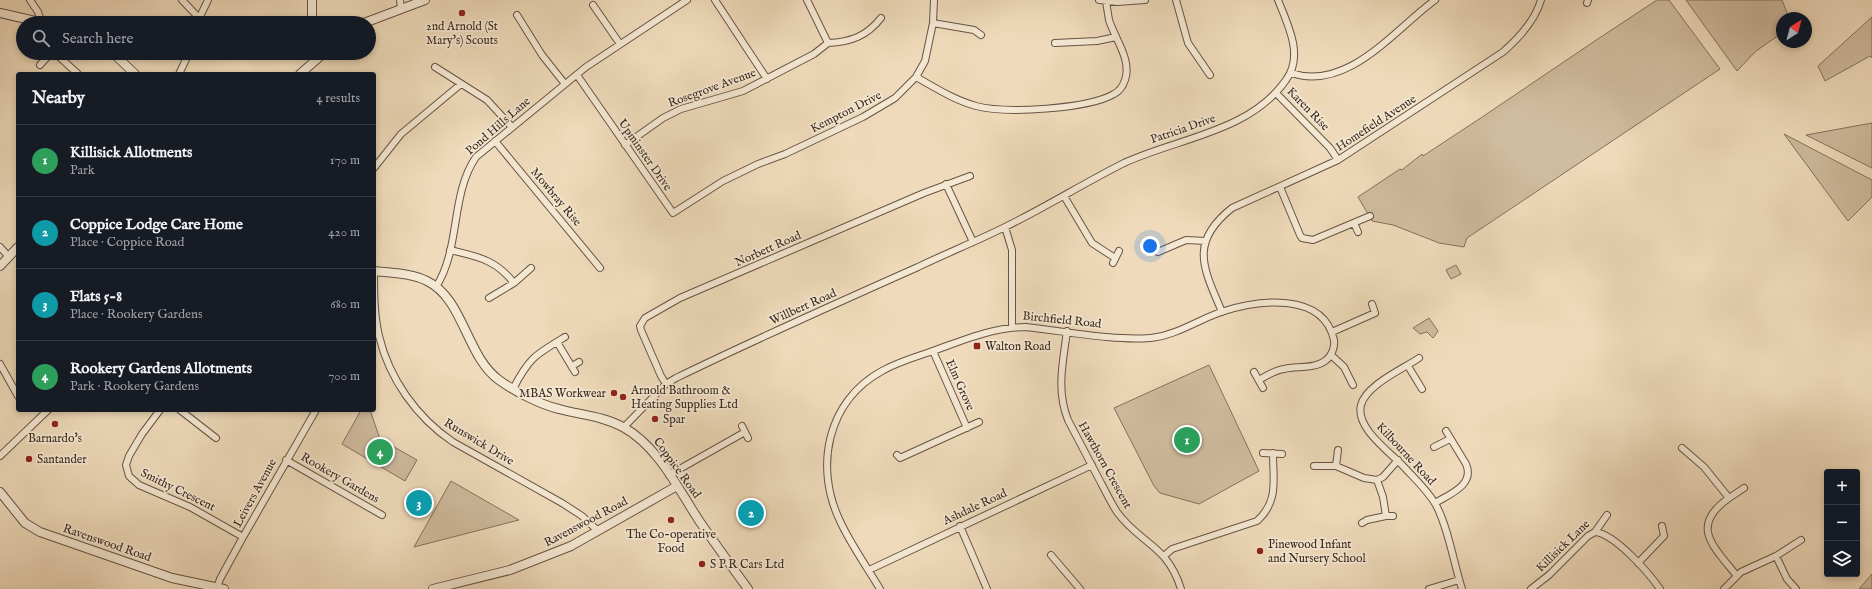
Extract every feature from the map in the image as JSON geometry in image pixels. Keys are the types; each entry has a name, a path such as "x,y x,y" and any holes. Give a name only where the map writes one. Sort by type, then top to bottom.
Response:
{"street":[{"path":"30,0 40,16"},
{"path":"182,0 194,16"},
{"path":"200,16 208,0"},
{"path":"312,0 312,16"},
{"path":"376,17 401,4 424,0"},
{"name":"Pond Hills Lane","path":"436,287 444,270 450,250 464,181 469,168 476,157 576,75 687,0"},
{"path":"715,0 767,79"},
{"path":"807,0 828,42 852,40 868,32 880,18"},
{"name":"Kempton Drive","path":"707,192 723,181 758,164 785,154 877,110 895,98 916,77 925,61 933,23 934,0"},
{"path":"1099,0 1106,2 1134,2 1145,0"},
{"path":"1176,0 1188,43 1210,75"},
{"name":"Patricia Drive","path":"1005,227 1095,178 1154,150 1221,128 1237,121 1256,109 1276,93 1291,73 1294,58 1294,45 1278,0"},
{"path":"1291,73 1309,76 1330,73 1366,58 1387,42 1411,19 1435,0"},
{"name":"Homefield Avenue","path":"1222,312 1205,271 1203,254 1206,241 1220,219 1232,208 1338,160 1503,52 1524,32 1539,8 1541,0"},
{"path":"916,77 945,94 965,102 988,108 1032,110 1069,106 1108,97 1121,89 1127,73 1127,64 1109,20 1106,2"},
{"path":"592,5 620,44"},
{"path":"0,13 16,17"},
{"path":"516,14 542,55 565,84"},
{"path":"933,23 974,30 981,35"},
{"path":"1055,43 1097,41 1116,37"},
{"name":"Rosegrove Avenue","path":"625,145 663,118 681,109 743,91 814,54 828,42"},
{"path":"40,65 45,60"},
{"path":"63,60 76,72"},
{"path":"120,60 133,72"},
{"path":"180,72 186,60"},
{"path":"302,72 313,60"},
{"path":"436,67 460,84 487,100 512,127"},
{"name":"Upminster Drive","path":"576,75 673,213 707,192"},
{"path":"376,165 401,134 460,84"},
{"name":"Karen Rise","path":"1276,93 1330,148 1338,160"},
{"name":"Mowbray Rise","path":"495,141 600,268"},
{"name":"Norbett Road","path":"666,384 641,330 640,326 645,318 680,298 946,184 970,176"},
{"path":"946,184 973,242"},
{"path":"1280,187 1302,238 1313,240 1370,216"},
{"path":"1064,196 1092,243 1114,260 1119,251"},
{"path":"1354,223 1358,232"},
{"path":"1005,227 1012,250 1012,327"},
{"name":"Willbert Road","path":"624,427 666,384 676,378 727,353 1005,227"},
{"path":"1158,252 1186,240 1206,241"},
{"path":"0,247 9,257"},
{"path":"0,266 16,249"},
{"path":"450,250 486,259 506,272 514,283"},
{"path":"489,298 514,283 531,268"},
{"name":"Coppice Road","path":"376,271 411,276 429,281 436,287 452,305 480,359 498,380 550,407 605,419 624,427 647,445 670,475 748,589"},
{"name":"Birchfield Road","path":"880,589 840,522 828,488 826,463 828,444 841,411 863,384 882,371 933,351 986,333 1012,327 1067,331 1112,337 1152,338 1165,335 1222,312 1271,304 1304,306 1319,314 1332,332"},
{"path":"1372,304 1375,313"},
{"path":"1259,380 1283,369 1322,362 1331,355 1334,342 1332,332 1382,310"},
{"name":"Hawthorn Crescent","path":"1067,331 1060,380 1063,408 1068,420 1116,511 1122,519 1164,556 1172,567 1181,589"},
{"name":"Runswick Drive","path":"376,336 404,394 436,430 453,442 562,503 582,516 598,530"},
{"path":"513,389 530,360 565,337"},
{"path":"557,342 575,372"},
{"name":"Elm Grove","path":"933,351 967,428"},
{"path":"1331,355 1344,367 1353,385"},
{"name":"Kilbourne Road","path":"1419,358 1371,388 1366,394 1361,406 1361,419 1364,425 1398,460 1435,503 1443,524 1462,589"},
{"path":"572,366 579,362"},
{"path":"0,364 16,392"},
{"path":"1408,366 1422,388"},
{"path":"1254,372 1263,388"},
{"path":"0,456 46,412"},
{"name":"Smithy Crescent","path":"158,412 142,434 129,456 126,465 129,476 139,486 190,507 243,537"},
{"path":"183,412 216,438"},
{"name":"Leivers Avenue","path":"220,588 220,579 286,460 315,412"},
{"name":"Elm Grove","path":"897,455 900,458 979,422"},
{"path":"670,475 743,429 748,438"},
{"path":"1435,503 1465,484 1468,477 1469,470 1446,431"},
{"path":"1434,447 1450,439"},
{"path":"1692,445 1684,449 1704,467 1729,498"},
{"path":"1336,466 1338,450"},
{"path":"1263,453 1282,454"},
{"path":"1164,556 1172,549 1257,520 1263,516 1269,509 1274,495 1273,453"},
{"name":"Rookery Gardens","path":"286,460 382,515"},
{"path":"1314,466 1336,466 1364,478 1377,480 1382,477 1398,460"},
{"name":"Ashdale Road","path":"869,570 1092,465"},
{"path":"1362,523 1367,520 1390,516 1377,480"},
{"name":"Ravenswood Road","path":"433,589 490,576 533,562 571,546 677,486"},
{"path":"1737,576 1716,549 1708,531 1708,520 1713,511 1744,488"},
{"name":"Ravenswood Road","path":"0,492 25,523 40,532 172,578 220,588"},
{"name":"Killisick Lane","path":"1531,589 1549,575 1588,536 1596,532 1607,515"},
{"path":"960,526 987,589"},
{"path":"1662,526 1664,536"},
{"path":"1596,532 1611,539 1638,563 1658,588"},
{"path":"1638,563 1664,536"},
{"path":"1664,536 1670,539"},
{"path":"1724,589 1737,576 1756,564 1776,556 1801,540"},
{"path":"1051,555 1080,589"},
{"path":"1776,556 1787,579 1796,589"},
{"path":"1429,589 1459,580"}],"shaded area":[{"path":"1657,0 1669,0 1720,69 1467,238 1464,247 1439,243 1393,225 1372,221 1358,197 1400,169 1402,170 1422,154 1423,156"},
{"path":"1686,0 1782,0 1787,12 1776,12 1776,37 1756,51 1737,71"},
{"path":"1872,17 1872,58 1870,56 1825,81 1818,66"},
{"path":"1872,123 1872,168 1806,135"},
{"path":"1784,134 1872,180 1872,197 1848,221"},
{"path":"1456,265 1461,274 1451,279 1446,270"},
{"path":"1429,318 1438,331 1433,338 1427,332 1420,334 1413,328"},
{"path":"1209,365 1259,471 1199,504 1160,493 1154,486 1114,408"},
{"path":"360,412 371,412 380,439 417,460 405,481 342,444"},
{"path":"451,481 519,520 414,547"},
{"path":"1872,574 1872,589 1859,589"}],"place":[{"name":"2nd Arnold (St Mary's) Scouts","path":"462,13"},
{"name":"Walton Road","path":"977,346"},
{"name":"MBAS Workwear","path":"614,393"},
{"name":"Arnold Bathroom & Heating Supplies Ltd","path":"623,397"},
{"name":"Spar","path":"655,419"},
{"name":"Barnardo's","path":"55,424"},
{"name":"Killisick Allotments","path":"1187,440"},
{"name":"Rookery Gardens Allotments","path":"380,452"},
{"name":"Santander","path":"29,459"},
{"name":"Flats 5-8","path":"419,503"},
{"name":"Coppice Lodge Care Home","path":"751,513"},
{"name":"The Co-operative Food","path":"671,520"},
{"name":"Pinewood Infant and Nursery School","path":"1260,551"},
{"name":"S P R Cars Ltd","path":"702,564"}]}
